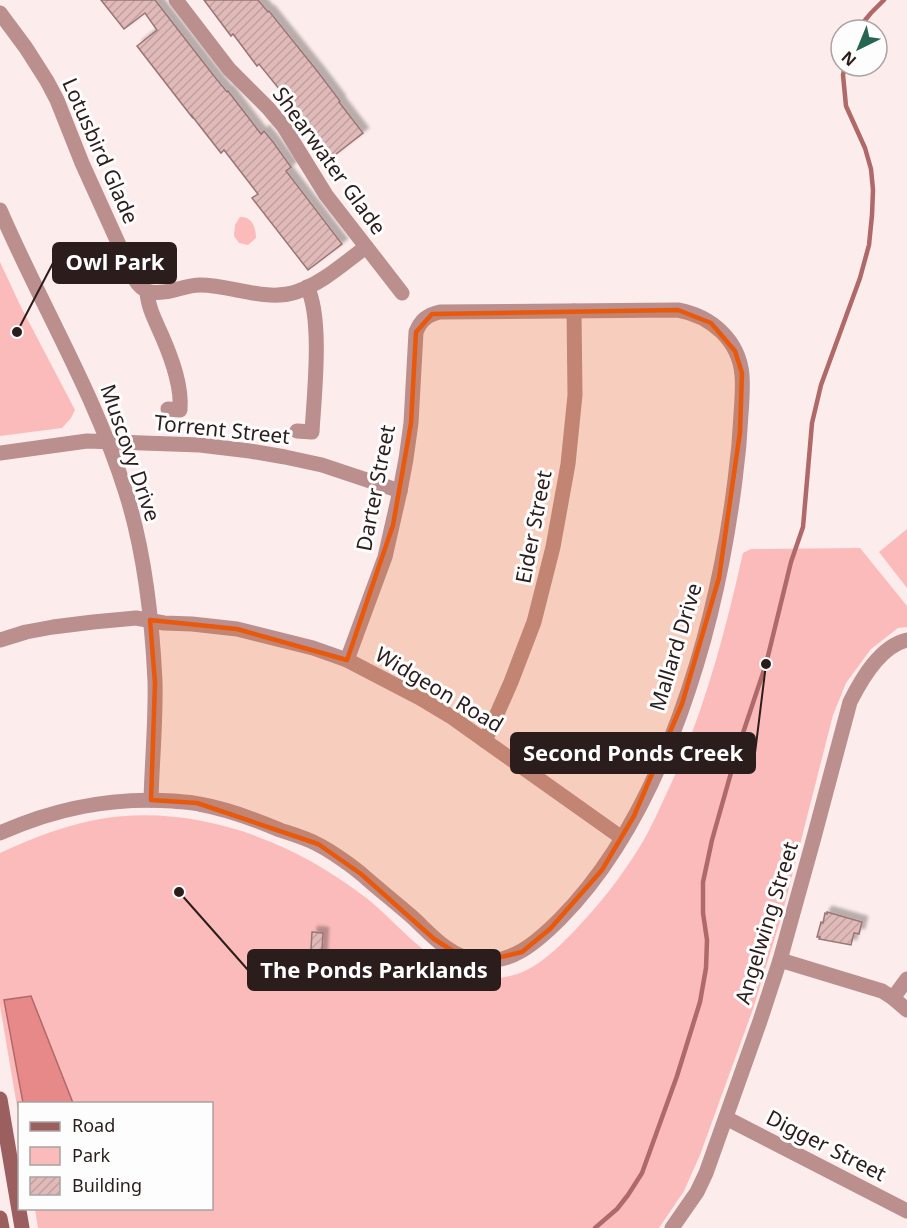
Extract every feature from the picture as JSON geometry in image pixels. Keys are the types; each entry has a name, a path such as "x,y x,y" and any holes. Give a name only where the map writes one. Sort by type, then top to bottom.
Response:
{"main road":[{"path":"0,1099 18,1205"},
{"path":"19,1210 22,1228"},
{"path":"0,1218 2,1228"}],"street":[{"name":"Shearwater Glade","path":"176,0 229,69 284,127 316,181 402,293"},
{"name":"Lotusbird Glade","path":"0,13 27,48 47,81 134,278 142,289 147,291"},
{"name":"Muscovy Drive","path":"0,210 40,298 82,381 108,441 126,494 147,584 150,620 155,683 151,800"},
{"path":"168,409 180,410 181,398 169,351 148,303 147,291 160,292 196,285 213,285 260,294 280,295 295,292 319,282 366,247"},
{"path":"297,431 312,432 316,344 313,300 307,287"},
{"name":"Mallard Drive","path":"0,833 26,821 71,808 120,800 197,803 250,818 318,844 361,874 434,939 462,957 472,960 497,960 522,952 550,929 592,883 622,838 648,787 673,731 700,651 721,566 732,503 740,432 742,373 735,351 721,330 701,316 678,310 440,312 422,321"},
{"name":"Eider Street","path":"485,741 534,622 562,506 575,395 574,311"},
{"name":"Darter Street","path":"347,660 385,557 400,491 411,423 414,340 422,321"},
{"name":"Torrent Street","path":"0,453 87,441 201,445 250,451 322,465 400,491"},
{"name":"Widgeon Road","path":"0,640 44,629 136,618 164,623 237,629 303,645 347,660 420,698 622,838"},
{"name":"Angelwing Street","path":"672,1228 697,1192 706,1173 780,960 850,702 871,666 892,646 907,640"},
{"path":"780,960 882,991 907,1010"},
{"path":"893,998 907,979"},
{"name":"Digger Street","path":"726,1118 907,1211"}],"highlighted area":[{"path":"678,310 711,323 735,351 742,373 740,432 719,578 682,704 634,816 602,870 550,929 522,952 484,961 462,957 434,939 361,874 318,844 197,803 151,800 155,683 150,620 237,629 347,660 393,525 411,423 416,332 432,314"}],"green space":[{"path":"240,217 248,218 255,230 256,238 248,245 239,243 234,236 235,225"},
{"path":"0,262 75,410 62,428 0,436"},
{"path":"907,529 907,588 879,552"},
{"path":"860,548 907,606 907,627 898,628 871,649 846,683 833,715 782,915 753,1009 700,1155 684,1191 659,1228 38,1228 35,1210 213,1210 213,1102 18,1102 18,1112 0,1006 0,853 52,832 106,818 141,815 175,817 209,823 276,844 307,859 365,897 423,949 448,966 479,977 496,978 525,971 551,953 602,900 618,880 648,833 693,730 721,642 743,553 751,549"}],"shaded area":[{"path":"31,996 73,1102 23,1102 4,1000"}],"building":[{"path":"101,0 155,0 261,134 264,131 273,142 291,167 286,171 342,244 308,270 252,198 258,194 224,150 221,153 137,46 157,30 145,13 124,29"},
{"path":"204,0 258,0 318,72 363,133 331,158 293,106 259,64 257,66 233,34 231,36"},
{"path":"827,912 862,922 859,934 854,933 851,945 817,937 821,922 823,923"},
{"path":"312,932 323,933 321,967 310,966"}],"waterway":[{"path":"867,18 884,0"},
{"path":"595,1228 617,1209 642,1173 677,1076 700,1002 706,968 707,940 703,913 703,882 712,840 738,748 766,664 791,562 803,527 812,423 821,385 860,278 869,245 873,190 871,169 865,148 846,106 843,78"}],"place":[{"name":"Owl Park","path":"17,332"},
{"name":"Second Ponds Creek","path":"766,664"},
{"name":"The Ponds Parklands","path":"179,892"}]}
